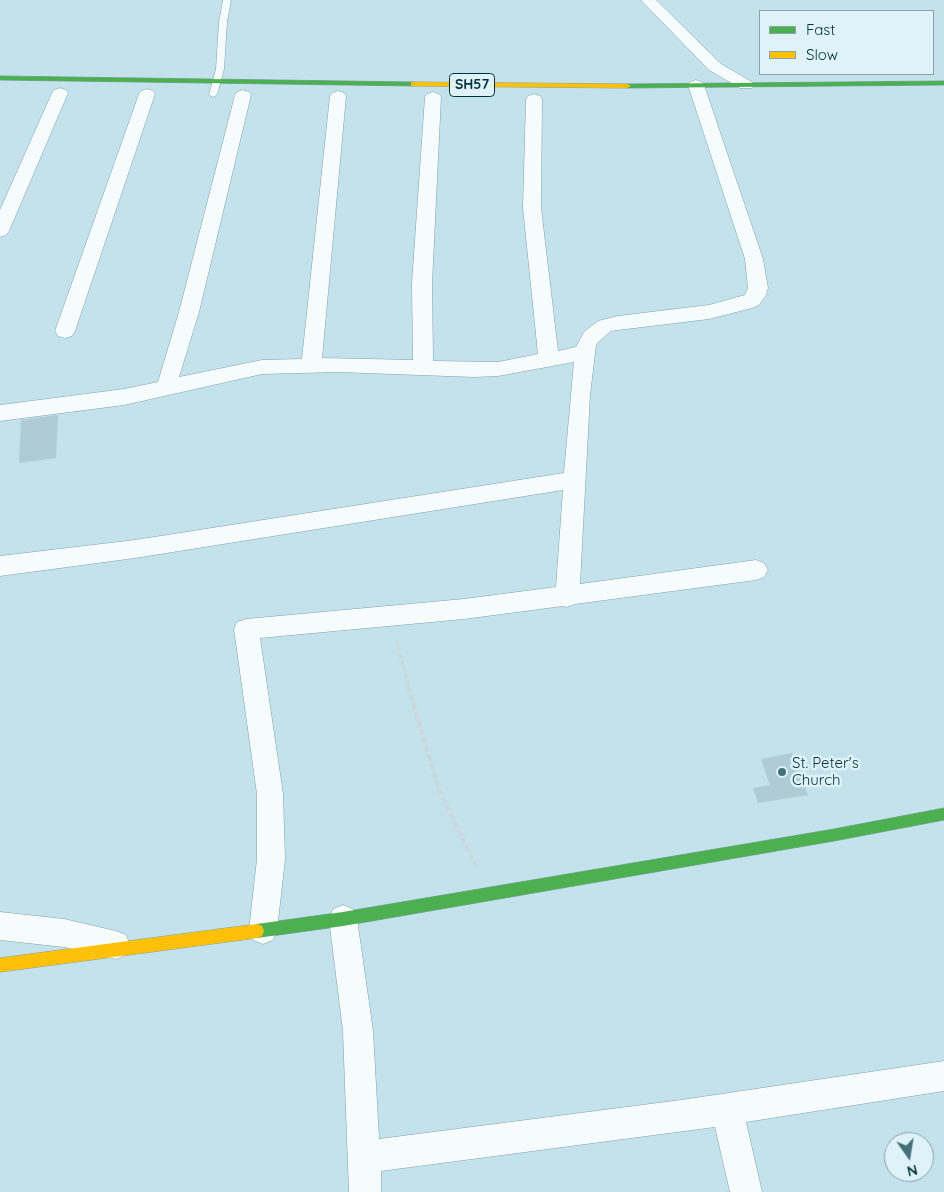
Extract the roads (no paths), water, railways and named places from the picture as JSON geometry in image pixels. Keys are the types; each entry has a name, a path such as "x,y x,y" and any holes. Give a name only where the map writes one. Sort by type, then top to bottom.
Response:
{"main road":[{"name":"SH57","path":"0,78 217,82 700,96 746,85 944,83"},
{"path":"208,95 248,95"},
{"path":"0,965 343,919 834,836 944,814"}],"street":[{"path":"648,0 715,67 746,85"},
{"path":"0,231 58,93"},
{"path":"65,331 145,94"},
{"path":"166,388 189,312 248,95"},
{"path":"311,365 338,96"},
{"path":"567,596 574,480 585,353 590,337 604,326 718,310 745,303 752,300 758,288 756,265 700,96"},
{"path":"423,369 422,283 433,98"},
{"path":"535,99 532,184 533,227 549,360"},
{"path":"0,413 96,401 262,367 311,365 482,370 585,353"},
{"path":"0,566 135,549 574,480"},
{"path":"263,930 271,859 270,794 246,629 392,617 567,596 756,570"},
{"path":"343,919 358,1032 365,1192"},
{"path":"0,926 88,937 127,948"},
{"path":"364,1157 727,1109 944,1076"},
{"path":"727,1109 746,1192"}],"lane":[{"path":"208,95 217,82 227,0"}],"place":[{"name":"St. Peter's Church","path":"782,772"}]}
